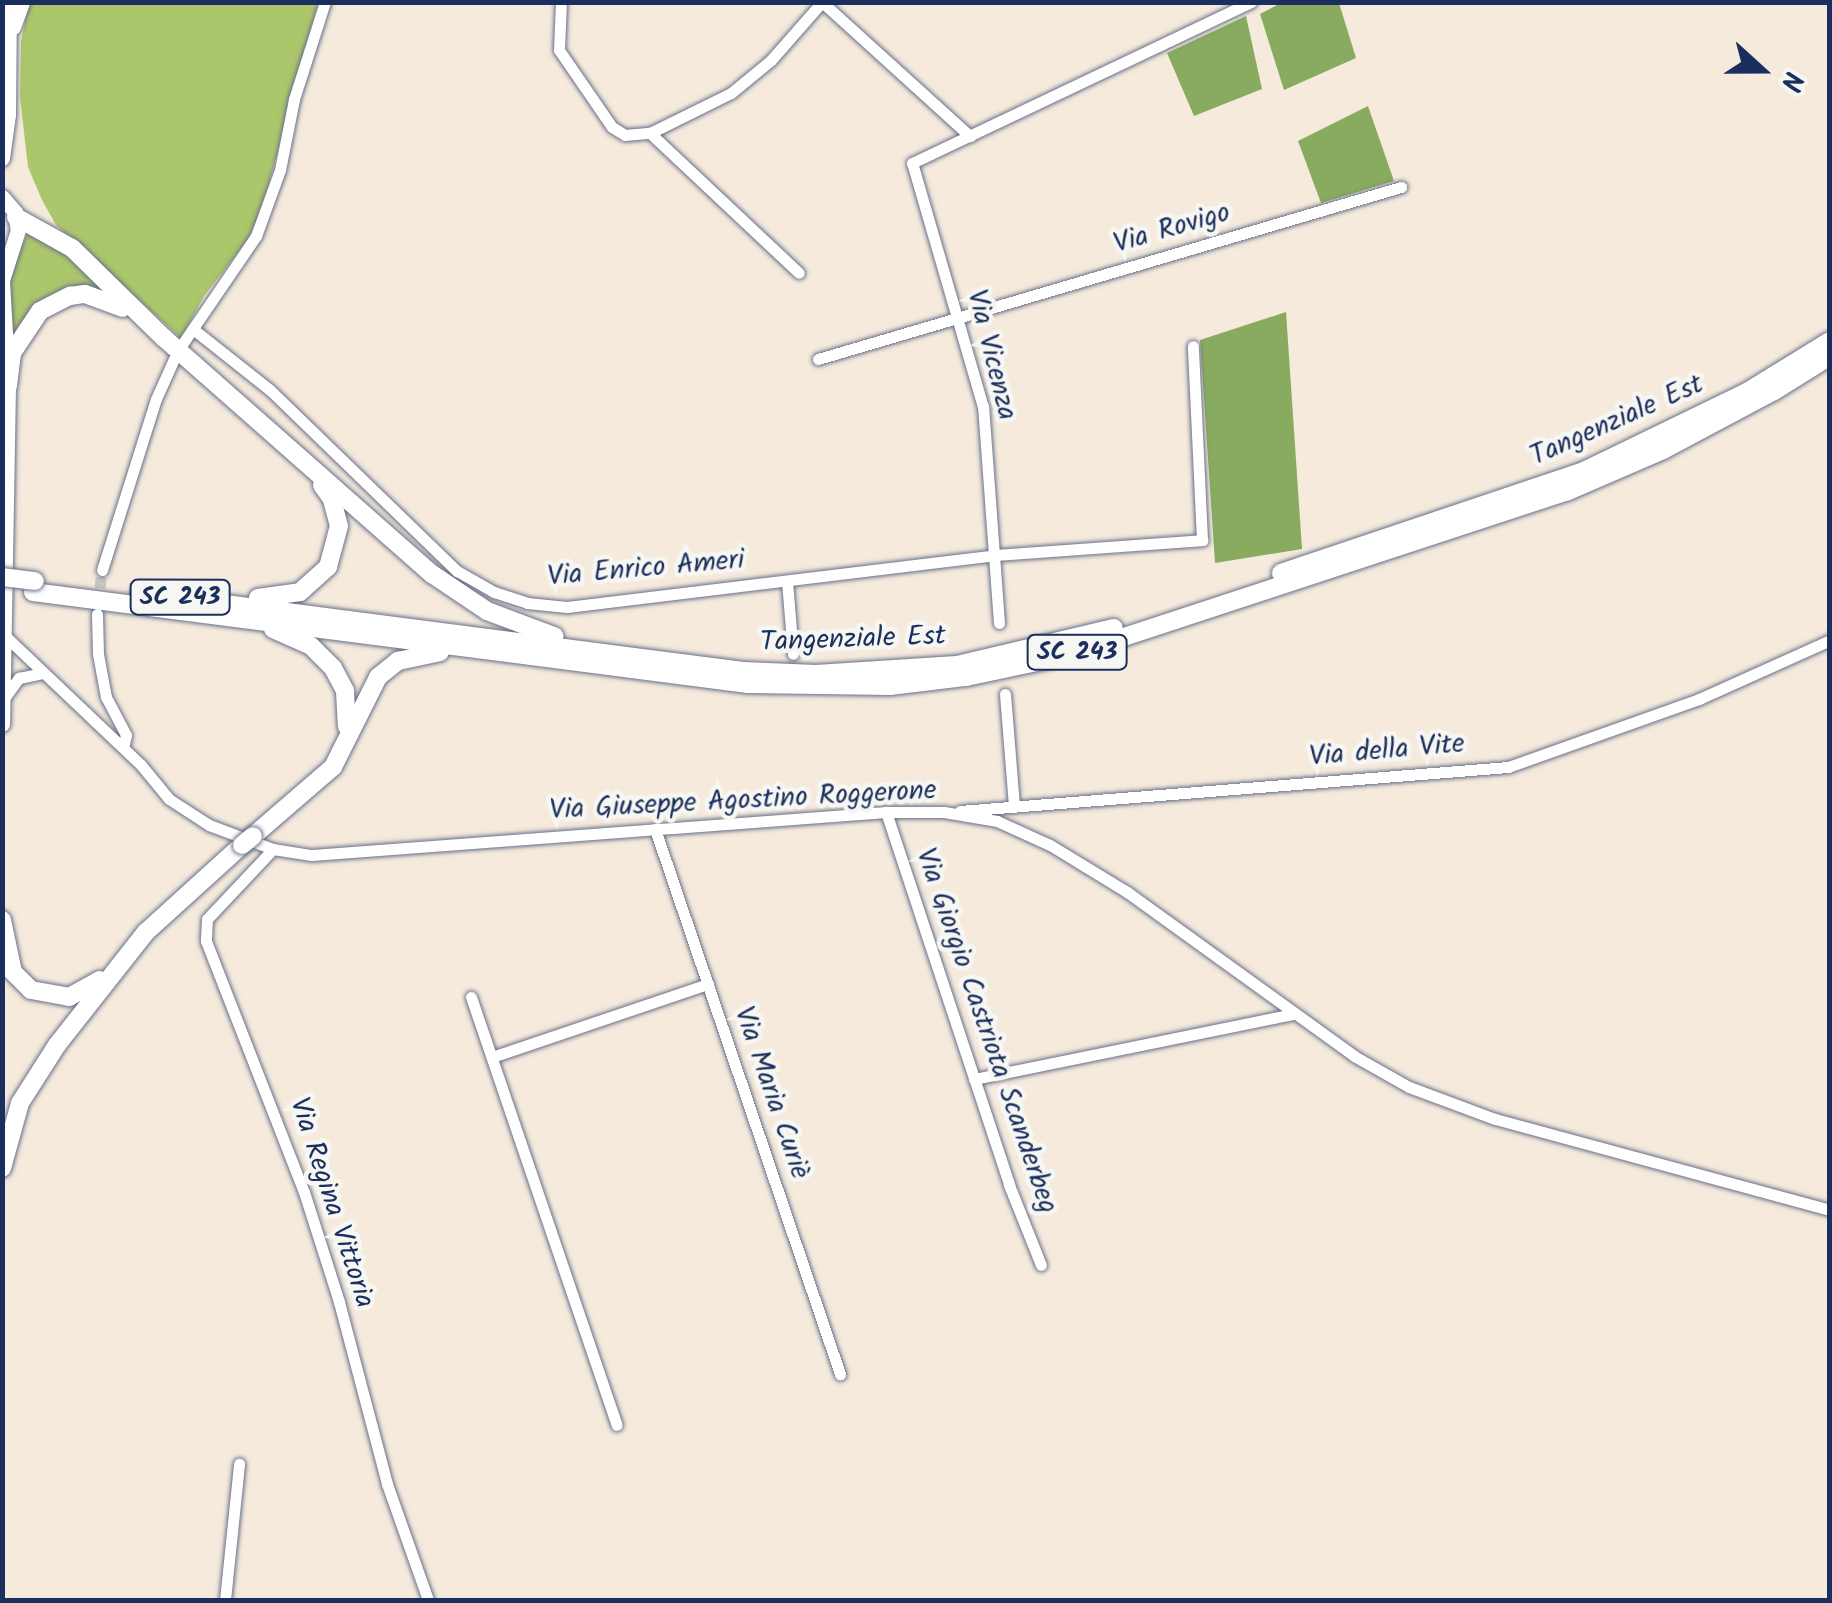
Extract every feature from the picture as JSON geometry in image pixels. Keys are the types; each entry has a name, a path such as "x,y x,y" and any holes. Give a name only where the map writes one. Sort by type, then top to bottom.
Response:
{"highway":[{"path":"16,217 72,248 164,338 298,458 460,595 529,629 602,644 636,656"},
{"path":"8,386 12,353 28,323 40,311 70,296 113,302 164,338"},
{"name":"Tangenziale Est","path":"181,603 732,682 818,688 966,677 1051,659 1566,492 1663,450 1827,351"},
{"name":"Tangenziale Est","path":"5,583 743,671 816,674 957,665 1042,648 1436,523 1584,470 1827,351"},
{"path":"181,603 215,594 278,598 300,592 320,578 338,539 338,514 327,490 298,458"},
{"path":"181,603 210,620 284,632 324,656 340,680 348,704 341,754"},
{"path":"2,1168 6,1141 26,1091 120,963 174,903 323,780 341,754 370,688 398,660 422,652 500,659 519,654"},
{"path":"2,920 13,972 30,990 43,994 82,993 120,963"}],"main road":[{"path":"2,158 9,2"},
{"path":"9,61 22,2"},
{"path":"2,724 8,386 2,280 6,258 17,239 16,217 3,197"}],"street":[{"path":"183,343 256,236 280,170 294,99 325,2"},
{"path":"561,2 559,50 612,128 626,136 650,133 749,80 822,2 970,136 1251,2"},
{"path":"650,133 799,273"},
{"name":"Via Vicenza","path":"970,136 912,164 983,407 999,623"},
{"name":"Via Rovigo","path":"818,359 1401,187"},
{"name":"Via Enrico Ameri","path":"193,329 270,390 458,571 494,592 527,603 567,607 994,555 1202,540 1193,346"},
{"path":"102,570 156,400 174,359"},
{"path":"787,581 793,654"},
{"path":"97,614 106,697 126,735 123,748"},
{"name":"Via Giuseppe Agostino Roggerone","path":"3,633 190,815 273,849 312,855 886,812 944,812 997,821 1050,845 1126,892 1354,1056 1448,1104 1830,1210"},
{"name":"Via della Vite","path":"944,812 1508,766 1699,699 1830,640"},
{"path":"3,701 19,678 42,673"},
{"path":"1005,694 1014,806"},
{"name":"Via Giorgio Castriota Scanderbeg","path":"886,812 974,1079 1041,1265"},
{"name":"Via Maria Curiè","path":"656,829 840,1374"},
{"name":"Via Regina Vittoria","path":"273,849 208,919 206,940 304,1192 339,1302 387,1484 428,1600"},
{"path":"492,1057 708,984"},
{"path":"470,996 617,1425"},
{"path":"974,1079 1294,1014"},
{"path":"224,1600 240,1464"}],"green space":[{"path":"29,3 318,3 261,213 246,242 204,296 181,338 56,225 42,200 28,167 20,97 21,41"},
{"path":"1281,3 1339,3 1356,58 1284,90 1260,14"},
{"path":"1246,16 1262,89 1194,116 1167,53"},
{"path":"1368,106 1394,181 1321,203 1298,141"},
{"path":"28,234 54,245 112,293 82,289 12,339 8,271"},
{"path":"1286,312 1302,549 1215,563 1200,340"}],"tunnel":[{"path":"98,604 102,570"}]}
